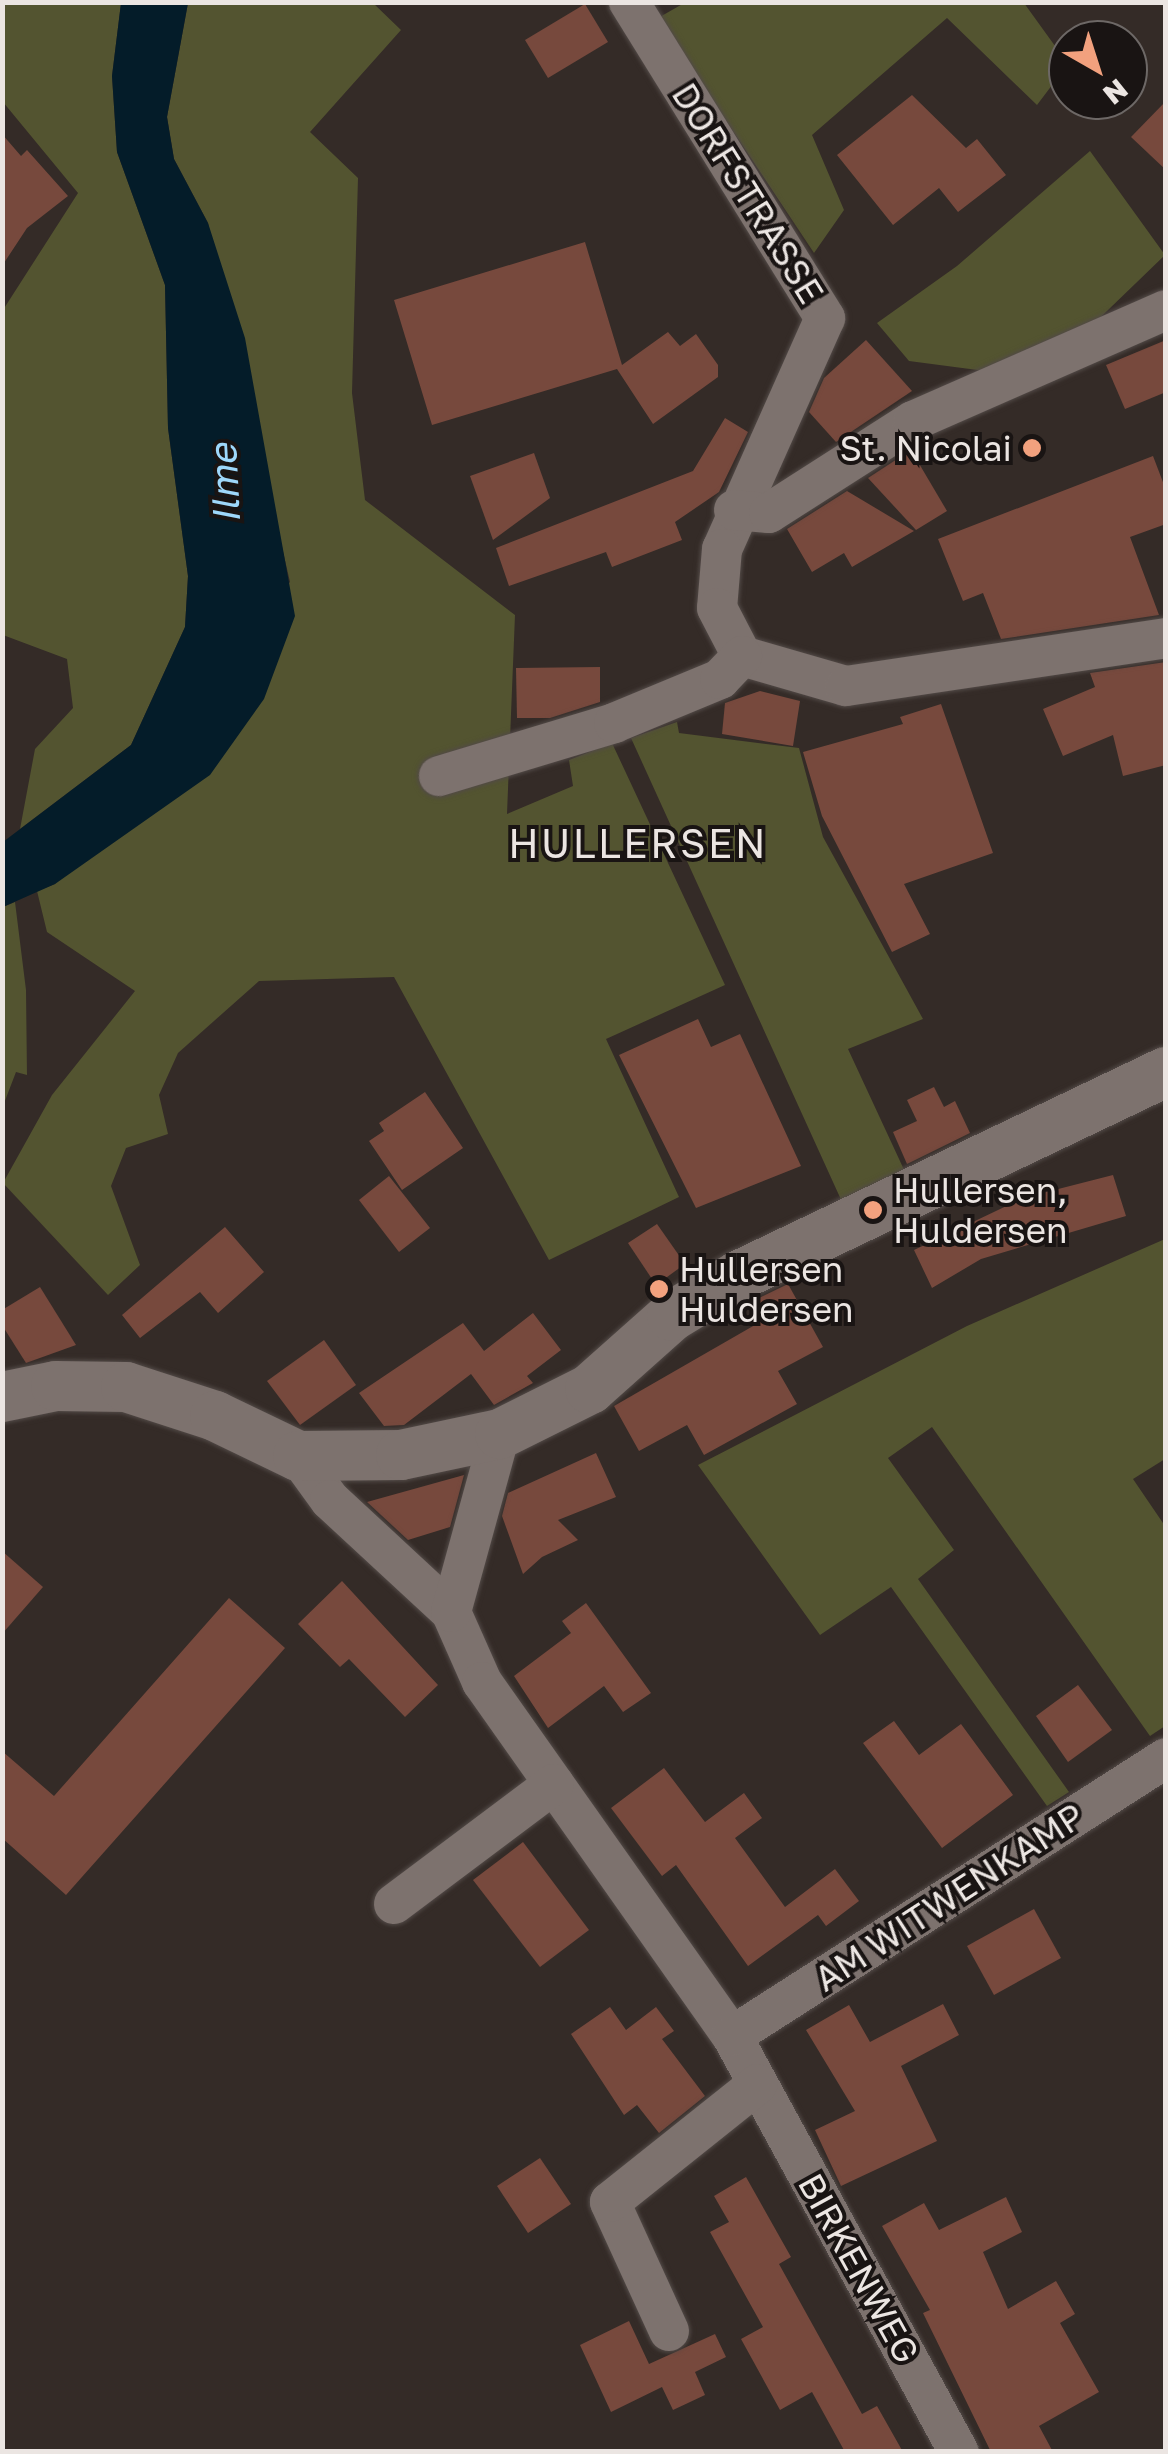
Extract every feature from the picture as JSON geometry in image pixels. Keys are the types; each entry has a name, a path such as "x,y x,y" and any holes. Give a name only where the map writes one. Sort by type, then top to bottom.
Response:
{"street":[{"name":"DORFSTRASSE","path":"629,2 826,318 734,510 722,548 717,608 742,656"},
{"path":"734,510 769,513 913,421 1166,310"},
{"path":"439,776 614,724 720,679 742,656 846,686 1166,638"},
{"path":"2,1397 56,1386 126,1387 215,1416 298,1456 401,1456 500,1434 590,1389 672,1316 738,1276 1166,1072"},
{"path":"450,1612 500,1434"},
{"name":"BIRKENWEG","path":"298,1456 330,1500 450,1612 482,1682 732,2036 959,2452"},
{"name":"AM WITWENKAMP","path":"732,2036 1166,1758"},
{"path":"394,1904 554,1784"},
{"path":"669,2331 610,2202 758,2084"}],"green space":[{"path":"686,2 1024,3 1048,36 1048,90 1037,105 947,18 812,135 844,210 814,253 658,18"},
{"path":"2,3 121,3 112,76 117,152 165,285 168,428 188,576 185,627 131,745 20,829 35,749 73,708 67,659 3,635 3,310 78,193 3,102"},
{"path":"188,3 373,3 401,30 310,132 358,178 352,393 365,500 515,615 507,814 573,786 569,760 612,743 725,985 606,1039 679,1197 549,1260 394,977 259,981 178,1053 159,1095 168,1134 126,1148 111,1186 140,1265 108,1295 3,1183 52,1095 135,991 47,932 37,891 55,884 290,582 208,223 174,159 167,117"},
{"path":"1090,151 1165,255 1078,339 985,371 909,361 877,323 957,266"},
{"path":"677,722 679,733 799,748 823,837 923,1019 848,1049 906,1174 843,1204 631,738"},
{"path":"15,902 26,990 27,1075 16,1072 3,1106 3,907"},
{"path":"1165,1239 1165,1459 1133,1479 1165,1526 1165,1726 1150,1736 932,1427 888,1458 954,1550 918,1579 1069,1792 1047,1806 891,1587 820,1635 698,1465 967,1326"}],"water":[{"name":"Ilme","path":"121,3 188,3 167,117 174,159 208,223 245,338 295,616 264,699 210,775 55,884 3,907 3,842 131,745 185,627 188,576 168,428 165,285 117,152 112,76"}],"building":[{"path":"585,4 608,42 548,78 525,40"},
{"path":"912,95 966,148 977,139 1006,175 958,212 939,188 893,225 837,155"},
{"path":"1166,101 1166,170 1131,137"},
{"path":"2,134 21,156 27,150 68,196 27,228 2,266"},
{"path":"585,242 622,365 668,332 680,346 696,334 718,365 718,377 653,424 617,369 432,425 394,300"},
{"path":"866,340 912,391 836,442 809,412 824,378"},
{"path":"1166,340 1166,392 1125,409 1106,365"},
{"path":"725,418 748,432 719,492 675,522 682,540 612,567 606,552 509,586 496,548 693,471"},
{"path":"911,450 947,511 916,530 868,478"},
{"path":"534,453 550,498 493,540 470,476"},
{"path":"1153,456 1166,490 1166,524 1130,537 1159,615 1001,639 983,593 963,601 938,539"},
{"path":"847,491 914,531 852,567 844,553 812,572 787,529"},
{"path":"1166,662 1166,765 1123,776 1113,735 1063,756 1043,709 1095,687 1090,673"},
{"path":"600,667 600,702 550,718 517,718 516,668"},
{"path":"760,691 800,701 793,746 722,734 725,703"},
{"path":"941,704 993,853 904,884 930,934 892,952 822,816 803,752 903,724 900,717"},
{"path":"698,1019 711,1047 740,1034 801,1166 696,1208 619,1055"},
{"path":"934,1087 944,1107 955,1101 970,1133 907,1164 893,1132 917,1121 907,1100"},
{"path":"425,1092 463,1148 402,1190 369,1141 384,1131 379,1123"},
{"path":"1113,1175 1126,1216 981,1259 932,1288 914,1250 1023,1198"},
{"path":"389,1176 430,1228 399,1252 359,1200"},
{"path":"657,1224 685,1264 656,1285 628,1243"},
{"path":"225,1227 264,1272 218,1313 200,1292 140,1338 122,1315"},
{"path":"788,1284 823,1347 778,1371 797,1404 704,1455 687,1425 639,1451 614,1406 767,1318 757,1299"},
{"path":"40,1287 76,1345 26,1363 2,1325 2,1310"},
{"path":"533,1313 561,1350 527,1376 533,1383 494,1405 471,1374 404,1425 384,1426 359,1393 463,1323 484,1351"},
{"path":"324,1340 356,1385 300,1425 267,1381"},
{"path":"596,1453 616,1497 558,1520 578,1540 542,1557 523,1574 502,1516 508,1493"},
{"path":"464,1475 450,1527 408,1540 367,1502"},
{"path":"2,1551 43,1587 2,1634"},
{"path":"342,1581 438,1685 405,1717 349,1659 340,1667 298,1624"},
{"path":"229,1598 285,1648 66,1895 2,1838 2,1751 54,1796"},
{"path":"586,1603 651,1693 623,1712 604,1686 548,1728 514,1676 571,1633 562,1621"},
{"path":"1078,1685 1112,1730 1068,1762 1036,1716"},
{"path":"894,1721 919,1755 961,1724 1013,1795 942,1848 863,1743"},
{"path":"664,1768 705,1822 744,1793 762,1818 735,1838 785,1907 835,1869 859,1901 826,1926 818,1915 748,1966 676,1865 662,1876 611,1808"},
{"path":"523,1842 589,1930 540,1967 473,1880"},
{"path":"1034,1909 1061,1958 994,1995 967,1946"},
{"path":"943,2004 959,2035 901,2066 937,2141 841,2186 815,2130 855,2111 806,2030 849,2005 870,2042"},
{"path":"610,2007 626,2030 656,2007 674,2031 662,2039 705,2096 659,2133 637,2105 624,2115 571,2034"},
{"path":"540,2158 571,2204 528,2233 497,2186"},
{"path":"746,2177 791,2257 779,2264 862,2414 877,2406 903,2452 845,2452 812,2392 780,2410 741,2339 763,2327 710,2232 729,2222 714,2196"},
{"path":"1006,2197 1022,2232 983,2252 1008,2309 1056,2281 1075,2314 1060,2323 1099,2392 1039,2426 1053,2452 991,2452 923,2313 930,2310 882,2226 924,2203 939,2230"},
{"path":"629,2321 649,2364 715,2334 726,2357 695,2372 705,2395 673,2410 662,2387 611,2412 580,2345"}],"place":[{"name":"St. Nicolai","path":"1032,448"},
{"name":"Hullersen, Huldersen","path":"873,1210"},
{"name":"Hullersen Huldersen","path":"659,1289"}],"district":[{"name":"HULLERSEN","path":"638,843"}]}
